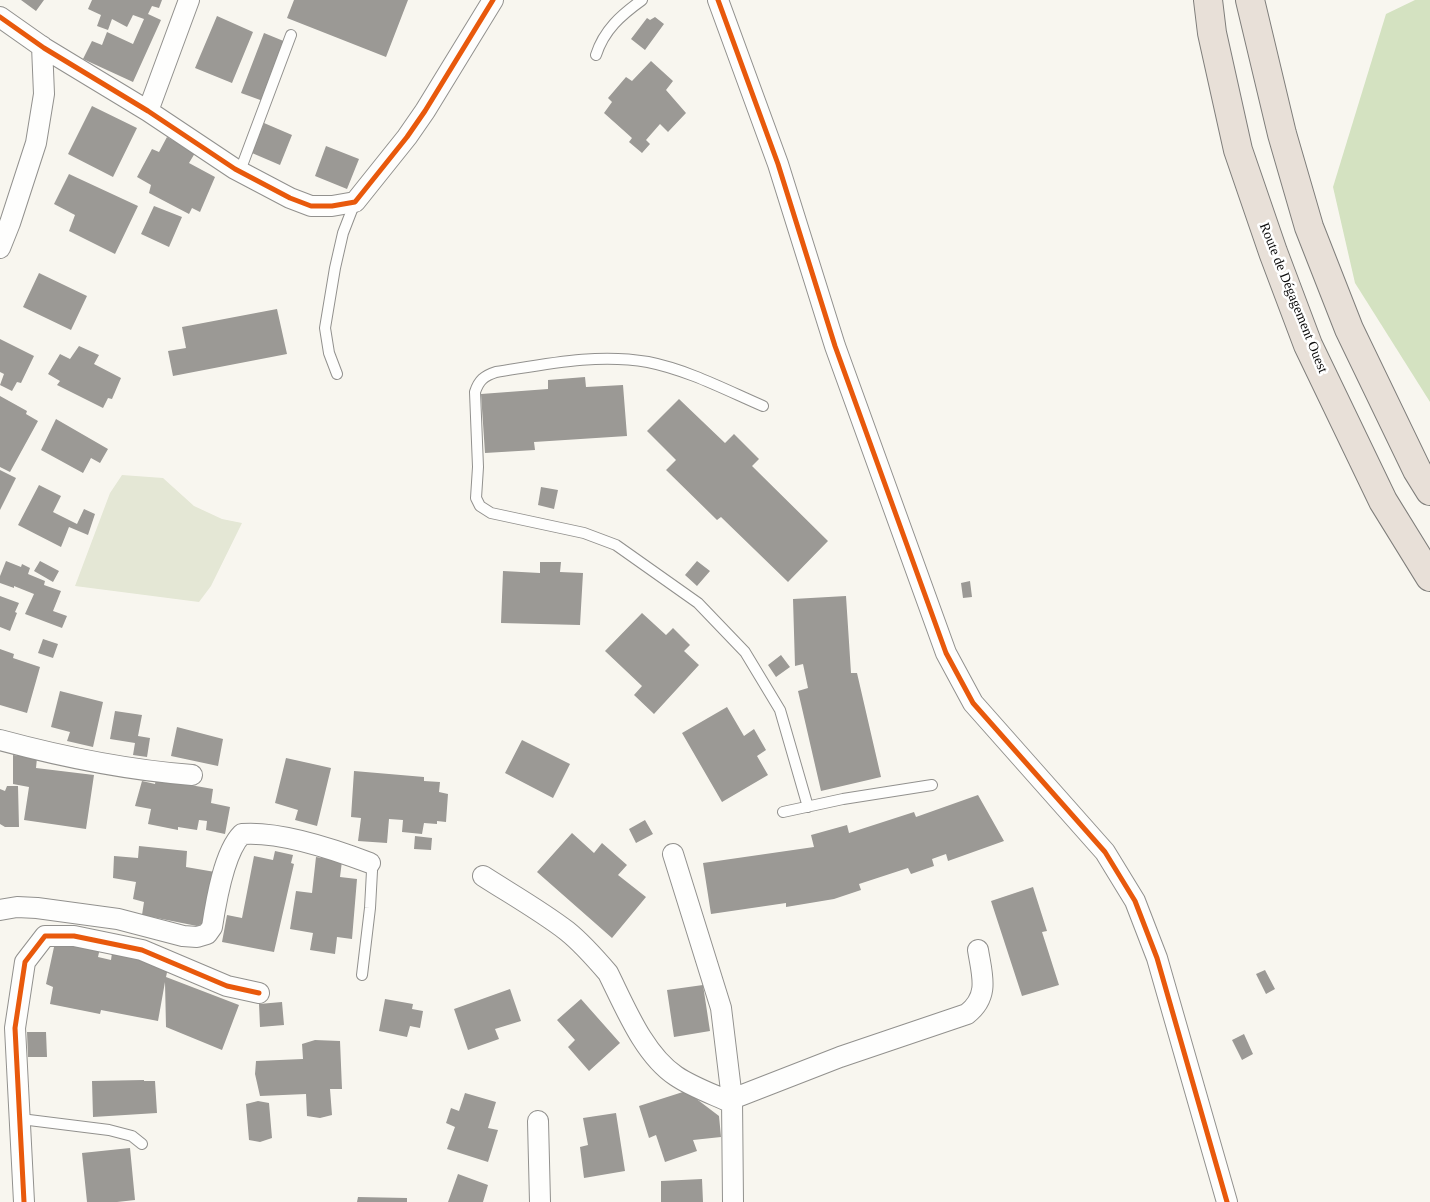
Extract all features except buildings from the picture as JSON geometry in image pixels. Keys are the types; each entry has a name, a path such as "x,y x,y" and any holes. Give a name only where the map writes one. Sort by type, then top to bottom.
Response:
{"highway":[{"name":"Route de Dégagement Ouest","path":"1208,0 1212,33 1238,150 1273,252 1308,345 1383,501 1430,577"},
{"path":"1250,0 1282,134 1309,227 1349,329 1417,470 1430,491"}],"street":[{"path":"148,111 190,0"},
{"path":"0,17 42,46 148,111 240,171 290,198 311,206 332,206 355,202 407,137 493,0"},
{"path":"718,0 778,164 835,346 946,653 972,702 1105,852 1135,901 1157,958 1227,1202"},
{"path":"0,248 36,142 44,94 42,46"},
{"path":"0,740 44,752 154,772 192,774"},
{"path":"0,910 17,907 57,911 118,920 183,936 197,937 207,934 212,927 226,860 235,840 242,834 272,835 343,852 370,863"},
{"path":"674,854 719,1003 732,1101 734,1202"},
{"path":"483,876 569,932 601,965 608,973 647,1046 662,1065 676,1077 732,1101 840,1057 967,1014 976,1007 982,992 983,982 978,950"},
{"path":"24,1202 15,1028 25,962 45,936 74,936 142,950 227,986 259,993"},
{"path":"538,1121 540,1202"}],"lane":[{"path":"596,56 599,45 611,26 642,0"},
{"path":"240,171 291,35"},
{"path":"336,374 329,353 325,328 343,233 355,202"},
{"path":"763,406 702,379 647,362 591,358 569,360 486,375 478,382 475,392 478,467 476,498 480,506 491,513 584,533 616,544 698,603 745,652 780,710 808,807"},
{"path":"783,812 843,799 932,785"},
{"path":"362,975 370,908 372,871 370,863"},
{"path":"20,1119 108,1130 132,1136 142,1144"}],"green space":[{"path":"1415,0 1430,0 1430,402 1355,283 1333,187 1386,14"},
{"path":"122,475 163,478 194,506 222,519 242,523 211,586 199,602 75,586 110,493"}],"cycle path":[{"path":"0,17 44,48 148,111 235,169 290,198 311,206 332,206 355,202 407,137 493,0"},
{"path":"718,0 778,164 835,346 946,653 973,703 1105,852 1135,901 1157,958 1227,1202"},
{"path":"24,1202 15,1028 25,962 45,936 74,936 142,950 227,986 259,993"}]}
